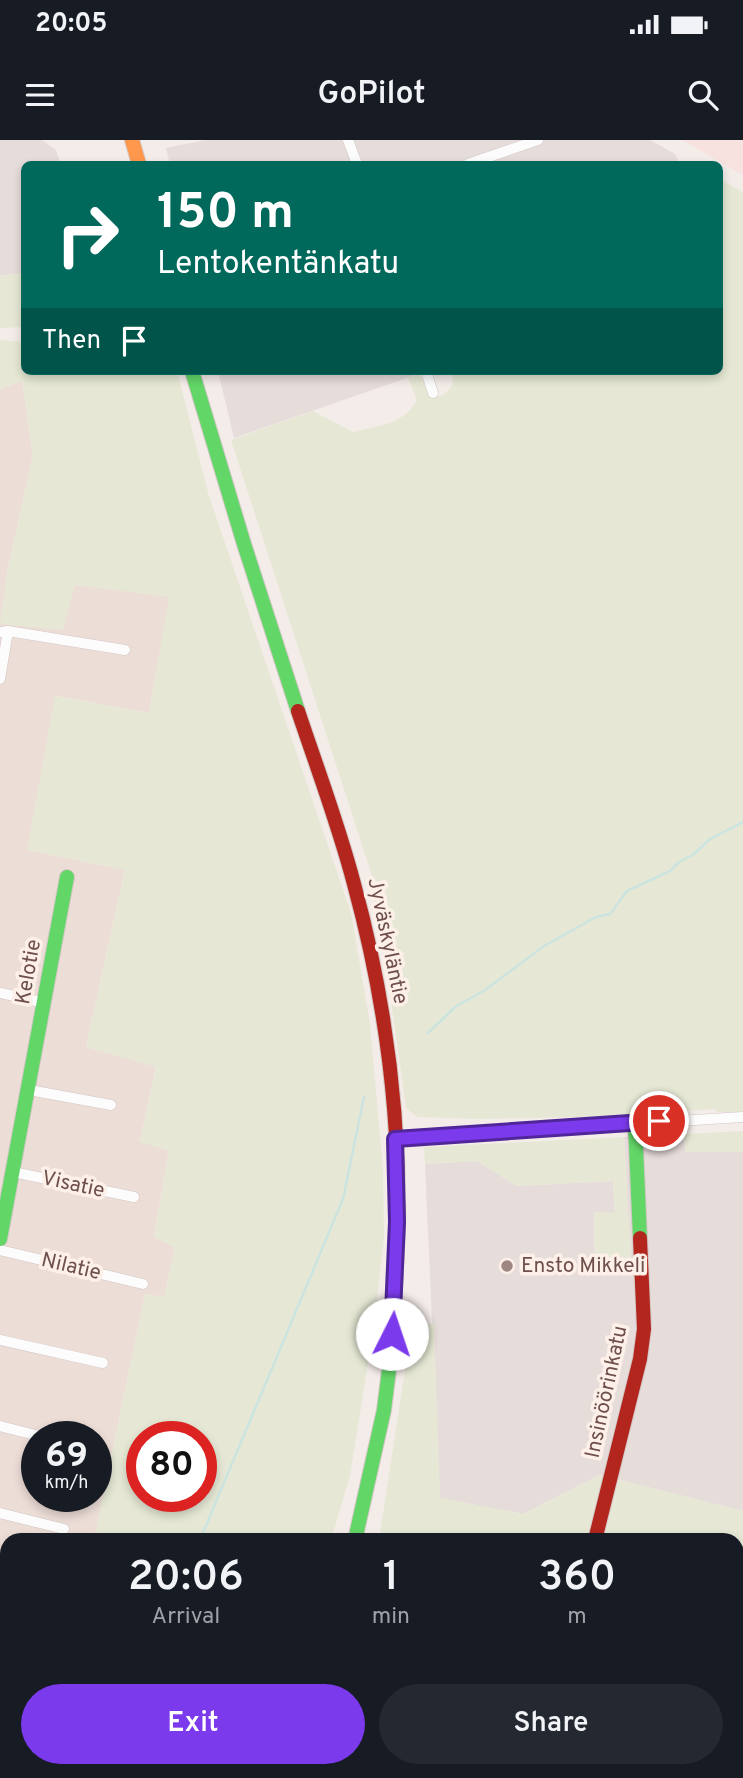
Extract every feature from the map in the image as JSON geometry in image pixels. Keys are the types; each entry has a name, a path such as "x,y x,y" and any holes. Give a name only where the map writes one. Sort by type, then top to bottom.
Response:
{"main road":[{"path":"132,140 138,161"},
{"path":"144,140 148,161"},
{"name":"Jyväskyläntie","path":"193,375 236,520 363,913 384,1027 395,1139 396,1286 384,1410 357,1533"},
{"name":"Kelotie","path":"0,1239 67,877"},
{"name":"Insinöörinkatu","path":"597,1533 640,1359 644,1329 635,1124"}],"street":[{"path":"348,140 356,161"},
{"path":"477,161 538,140"},
{"path":"427,375 433,393"},
{"path":"0,680 4,632 125,650"},
{"path":"0,993 45,1003"},
{"path":"29,1090 111,1105"},
{"path":"395,1139 743,1117"},
{"name":"Visatie","path":"13,1172 134,1197"},
{"name":"Nilatie","path":"0,1250 143,1284"},
{"path":"0,1340 103,1363"},
{"path":"0,1426 21,1431"},
{"path":"0,1513 64,1529"}],"shaded area":[{"path":"0,140 42,140 56,150 60,161 21,161 21,273 0,276"},
{"path":"206,140 650,140 675,154 678,161 169,161 166,148"},
{"path":"682,140 743,140 743,175 723,161"},
{"path":"219,375 415,375 234,438"},
{"path":"22,381 33,455 7,573 75,585 170,596 149,713 56,696 28,850 125,870 86,1047 156,1066 140,1141 169,1150 154,1237 175,1247 164,1297 145,1294 112,1453 112,1421 21,1421 21,1512 100,1512 95,1533 0,1533 0,389"},
{"path":"683,1134 686,1152 743,1152 743,1511 600,1475 523,1514 440,1498 425,1164 477,1161 517,1186 613,1181 615,1213 594,1212 595,1273 627,1189 624,1137"}],"green space":[{"path":"723,181 743,192 743,1112 717,1112 716,1109 588,1117 475,1119 417,1117 406,1108 382,936 374,906 374,882 231,440 313,411 353,432 381,426 405,414 417,400 408,378 420,375 431,397 443,395 452,386 451,375 723,375"},
{"path":"21,273 21,327 0,328 0,276"},
{"path":"0,340 21,342 21,375 178,375 209,496 351,913 370,1024 383,1169 384,1238 374,1326 350,1476 333,1533 95,1533 100,1512 112,1512 112,1453 145,1294 164,1297 175,1248 154,1237 169,1151 140,1142 156,1067 86,1047 125,870 27,850 55,696 149,713 169,597 75,585 63,630 0,624 7,573 33,455 22,381 0,389"},
{"path":"743,1131 743,1152 686,1152 683,1134"},
{"path":"624,1137 632,1274 595,1274 594,1212 615,1213 613,1181 517,1186 477,1161 425,1164 424,1147"},
{"path":"412,1324 434,1324 440,1498 523,1514 600,1475 743,1511 743,1533 380,1533"}],"waterway":[{"path":"428,1033 455,1007 485,990 544,946 596,917 610,914 627,891 670,871 710,839 743,822"},
{"path":"203,1533 343,1199 364,1097"}],"traffic: fast":[{"path":"193,375 298,711"},
{"path":"0,1239 67,877"},
{"path":"635,1124 640,1238"},
{"path":"357,1533 384,1410 392,1346 398,1227"}],"traffic: slow":[{"path":"132,140 138,161"}],"traffic: jam":[{"path":"298,711 348,862 374,968 393,1097 398,1227"},
{"path":"597,1533 640,1359 644,1329 640,1238"}],"place":[{"name":"Ensto Mikkeli","path":"507,1266"}],"route":[{"path":"392,1334 397,1222 395,1139 659,1121"}]}
